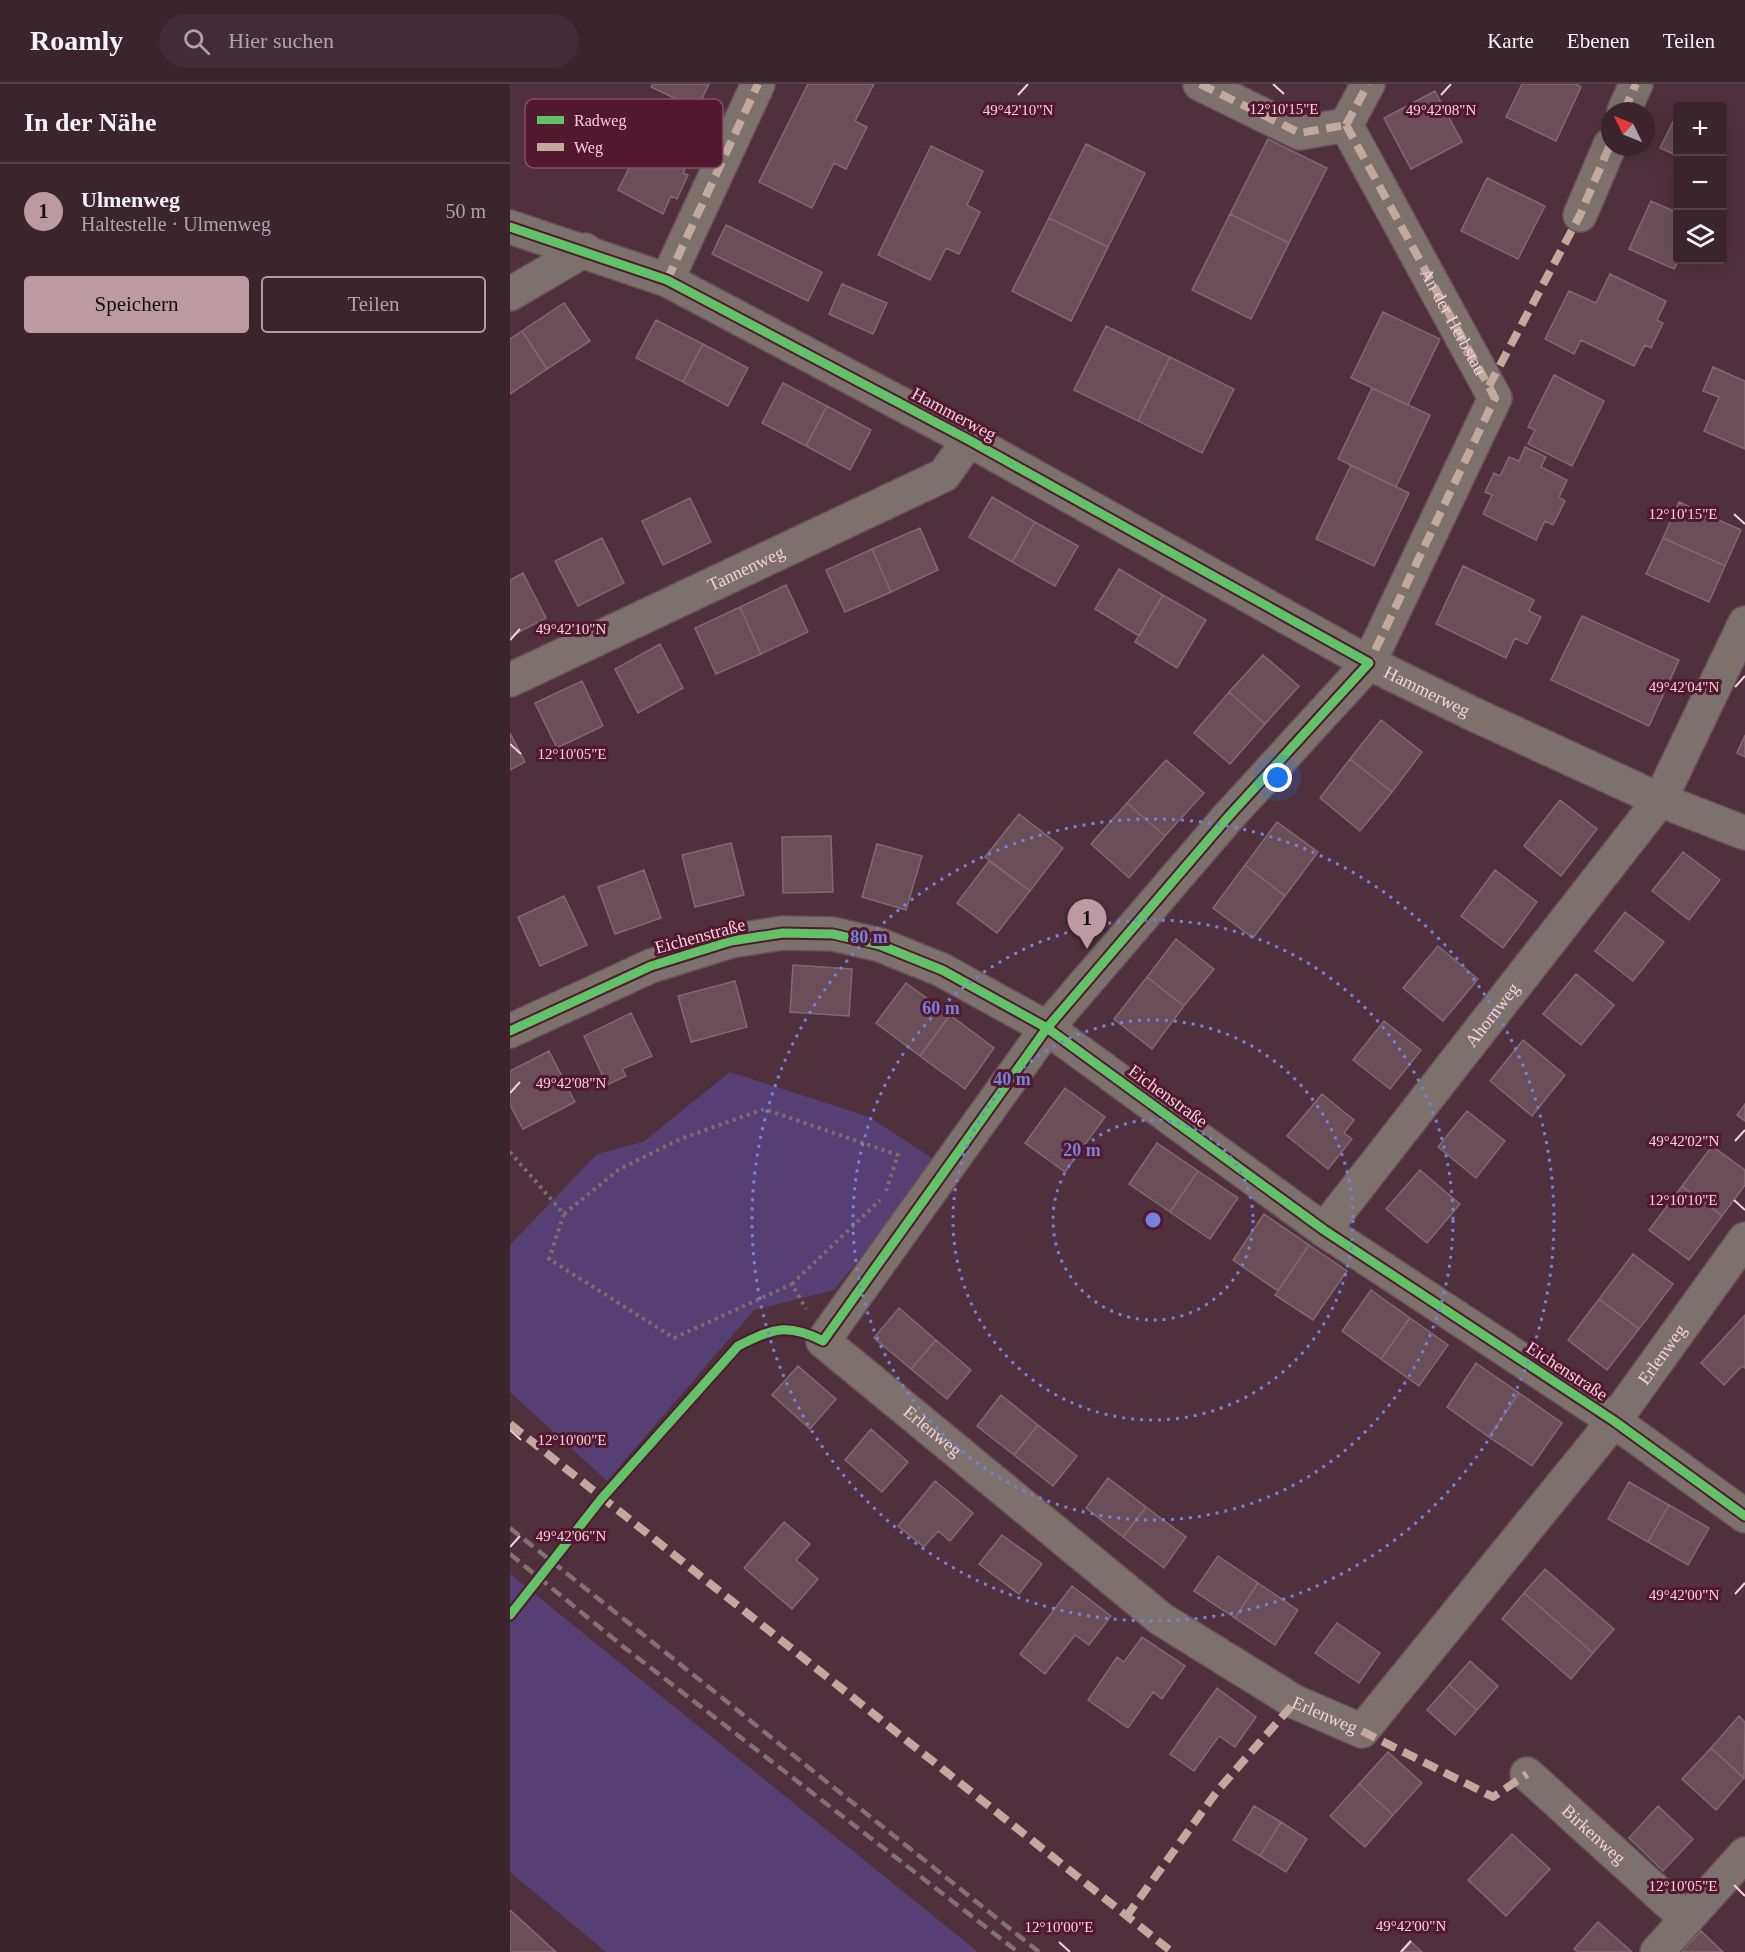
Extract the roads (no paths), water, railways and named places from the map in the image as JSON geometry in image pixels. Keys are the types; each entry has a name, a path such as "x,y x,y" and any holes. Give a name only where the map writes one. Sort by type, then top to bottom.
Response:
{"street":[{"path":"723,159 758,84"},
{"path":"1200,84 1300,133 1346,125 1368,84"},
{"path":"1628,102 1636,84"},
{"name":"An der Herbstau","path":"1346,125 1495,398 1369,663"},
{"path":"1580,215 1605,156"},
{"path":"667,280 719,168"},
{"name":"Hammerweg","path":"510,226 667,280 969,440 1369,663 1475,716 1660,800 1745,833"},
{"path":"510,294 585,250"},
{"name":"Tannenweg","path":"510,680 945,475 969,440"},
{"name":"Ahornweg","path":"1324,1230 1660,800 1745,624"},
{"path":"1047,1028 1229,816 1369,663"},
{"name":"Eichenstraße","path":"510,1031 651,966 731,941 783,933 833,934 880,945 942,970 1047,1028 1324,1230 1614,1421 1745,1516"},
{"name":"Erlenweg","path":"1047,1028 823,1341 1161,1619 1295,1702 1362,1731 1614,1421 1745,1239"},
{"name":"Birkenweg","path":"1527,1774 1687,1919"},
{"path":"1658,1952 1745,1854"}],"railway":[{"path":"510,1528 1039,1952"},
{"path":"510,1554 625,1648 1018,1952"}],"place":[{"name":"Ulmenweg","path":"1087,949"}]}
